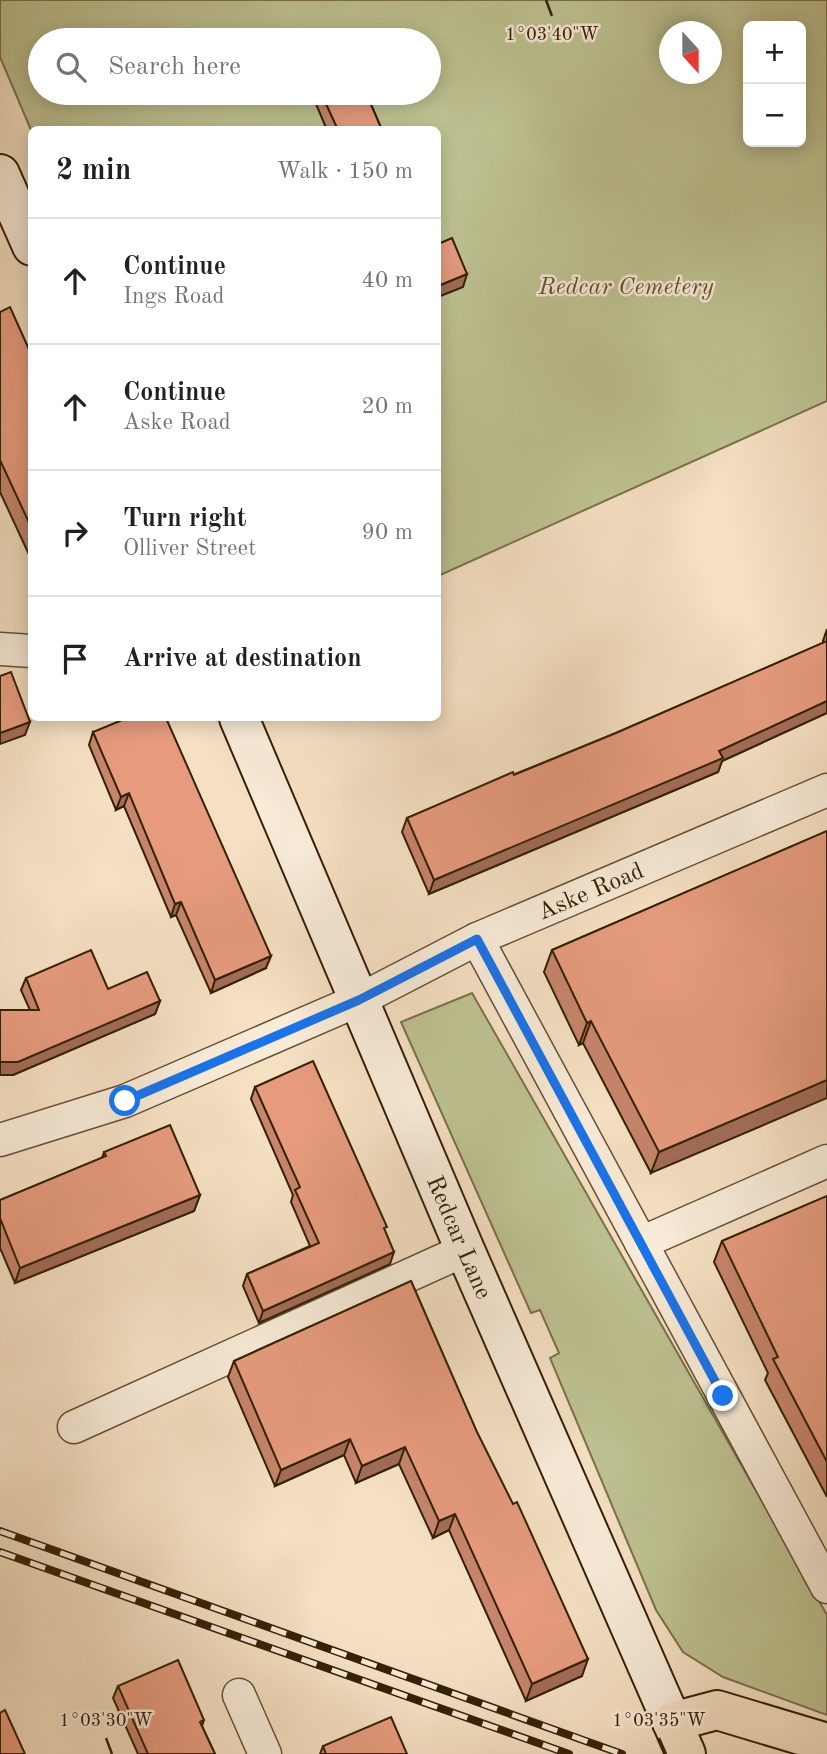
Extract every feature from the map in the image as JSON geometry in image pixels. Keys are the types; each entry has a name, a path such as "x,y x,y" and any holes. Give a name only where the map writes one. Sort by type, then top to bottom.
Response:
{"main road":[{"path":"0,174 28,237"},
{"name":"Redcar Lane","path":"240,721 465,1250 679,1738"},
{"path":"679,1738 717,1710 827,1742"}],"street":[{"path":"0,649 28,651"},
{"name":"Aske Road","path":"0,1140 125,1101 359,1000 477,939 827,790"},
{"path":"477,939 827,1587"},
{"path":"641,1243 827,1161"},
{"path":"74,1427 465,1250"},
{"path":"239,1695 265,1754"}],"green space":[{"name":"Redcar Cemetery","path":"0,0 827,0 827,401 441,575 441,126 29,126 0,57"},
{"path":"472,993 827,1615 827,1715 723,1677 683,1652 656,1610 550,1358 559,1353 540,1310 531,1313 401,1022"}],"building":[{"path":"327,105 371,105 380,126 336,126"},
{"path":"452,238 467,274 441,285 441,243"},
{"path":"10,307 28,347 28,520 0,460 0,312"},
{"path":"827,641 827,701 719,751 723,758 434,880 407,818 513,772 514,775 616,733"},
{"path":"11,672 30,722 0,733 0,676"},
{"path":"120,721 167,721 271,956 215,980 181,902 175,904 129,793 121,797 93,732"},
{"path":"827,831 827,1080 659,1152 591,1021 587,1023 552,950"},
{"path":"91,950 108,989 147,972 160,1001 18,1062 0,1062 0,1010 39,1010 26,978"},
{"path":"313,1061 387,1227 384,1228 394,1252 263,1311 247,1274 319,1243 295,1190 300,1187 255,1087"},
{"path":"170,1125 200,1195 20,1268 0,1218 0,1200 106,1156 104,1152"},
{"path":"827,1196 827,1462 773,1359 778,1357 722,1241"},
{"path":"411,1281 477,1432 513,1504 517,1502 588,1659 532,1684 455,1514 439,1521 405,1447 362,1466 350,1439 281,1470 234,1361"},
{"path":"178,1660 204,1720 200,1722 215,1754 148,1754 118,1686"},
{"path":"5,1710 25,1754 0,1754 0,1713"},
{"path":"391,1717 407,1754 326,1754 323,1746"}],"railway":[{"path":"0,1531 622,1754"},
{"path":"0,1552 569,1754"}],"route":[{"path":"125,1101 359,1000 477,939 723,1396"}]}
